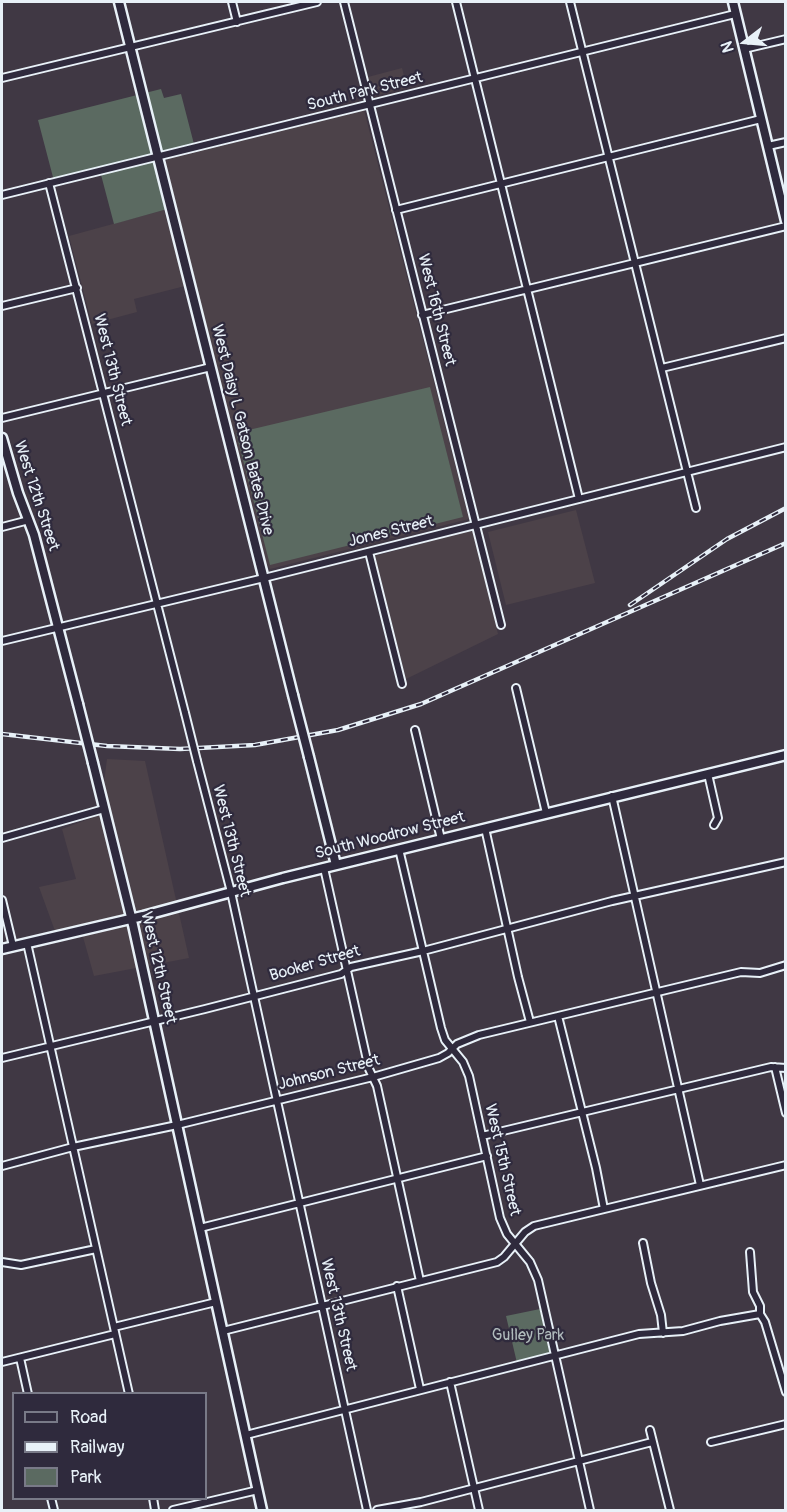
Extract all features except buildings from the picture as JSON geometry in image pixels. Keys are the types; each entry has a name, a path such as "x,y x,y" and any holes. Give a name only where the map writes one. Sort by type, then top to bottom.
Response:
{"main road":[{"name":"West Daisy L Gatson Bates Drive","path":"119,2 336,865"},
{"path":"733,2 786,221"},
{"name":"West 12th Street","path":"2,438 18,493 29,520 105,809 262,1510"},
{"name":"South Woodrow Street","path":"2,949 612,796 786,755"}],"street":[{"path":"232,2 237,22"},
{"path":"2,78 317,2"},
{"name":"West 16th Street","path":"344,2 501,625"},
{"path":"456,2 579,500"},
{"path":"570,2 696,508"},
{"name":"South Park Street","path":"2,195 735,14"},
{"path":"744,49 786,39"},
{"path":"396,210 761,119"},
{"path":"768,147 786,142"},
{"name":"West 13th Street","path":"49,183 231,892 367,1510"},
{"path":"422,315 786,226"},
{"path":"2,306 77,288"},
{"path":"662,368 786,338"},
{"path":"2,418 211,367"},
{"name":"Jones Street","path":"2,641 786,447"},
{"path":"2,527 29,520"},
{"path":"369,552 402,684"},
{"path":"516,688 546,813"},
{"path":"415,730 441,839"},
{"path":"708,774 718,818 714,825"},
{"path":"612,796 700,1185"},
{"path":"2,838 105,809"},
{"path":"485,828 530,1022"},
{"name":"West 15th Street","path":"399,849 441,1028 445,1040 467,1069 500,1218 507,1234 535,1271 590,1510"},
{"name":"Booker Street","path":"2,1058 341,974 351,967 423,951 507,928 786,862"},
{"path":"324,868 369,1069 377,1086 420,1281"},
{"path":"2,900 13,946"},
{"path":"27,943 129,1392"},
{"name":"Johnson Street","path":"2,1166 73,1147 177,1125 373,1077 439,1058 464,1040 479,1035 741,972 760,973 786,965"},
{"path":"558,1016 604,1209"},
{"path":"775,1067 786,1113"},
{"path":"482,1136 775,1067 786,1068"},
{"path":"200,1228 487,1156"},
{"path":"223,1330 497,1262 525,1232 534,1226 786,1166"},
{"path":"643,1243 651,1283 661,1315 663,1333"},
{"path":"2,1262 21,1265 96,1249"},
{"path":"750,1252 751,1284 760,1306 760,1314 782,1367 786,1392"},
{"path":"397,1286 420,1389"},
{"path":"2,1362 216,1302"},
{"path":"246,1435 639,1334 683,1331 760,1314"},
{"path":"20,1358 28,1392"},
{"path":"450,1382 479,1510"},
{"path":"711,1442 786,1424"},
{"path":"650,1430 670,1510"},
{"path":"377,1510 421,1502 652,1442"},
{"path":"173,1510 258,1490"}],"shaded area":[{"path":"402,68 407,88 372,95 368,77"},
{"path":"364,110 469,519 270,569 266,562 177,209 171,208 176,206 166,162 167,159 176,156"},
{"path":"164,210 185,286 134,299 137,312 92,324 69,236"},
{"path":"576,510 595,583 506,605 488,532"},
{"path":"468,531 473,532 498,634 406,679 375,556"},
{"path":"107,759 145,761 189,958 94,976 80,926 55,931 39,887 76,879 62,829 100,815"}],"green space":[{"path":"161,89 164,98 181,94 195,148 158,157 171,208 114,224 100,171 54,181 38,120"},
{"path":"430,387 463,517 270,565 236,433"},
{"name":"Gulley Park","path":"540,1309 550,1355 517,1363 506,1316"}],"railway":[{"path":"630,605 727,539 786,508"},
{"path":"2,734 107,746 180,749 255,745 338,730 421,704 786,543"}]}
